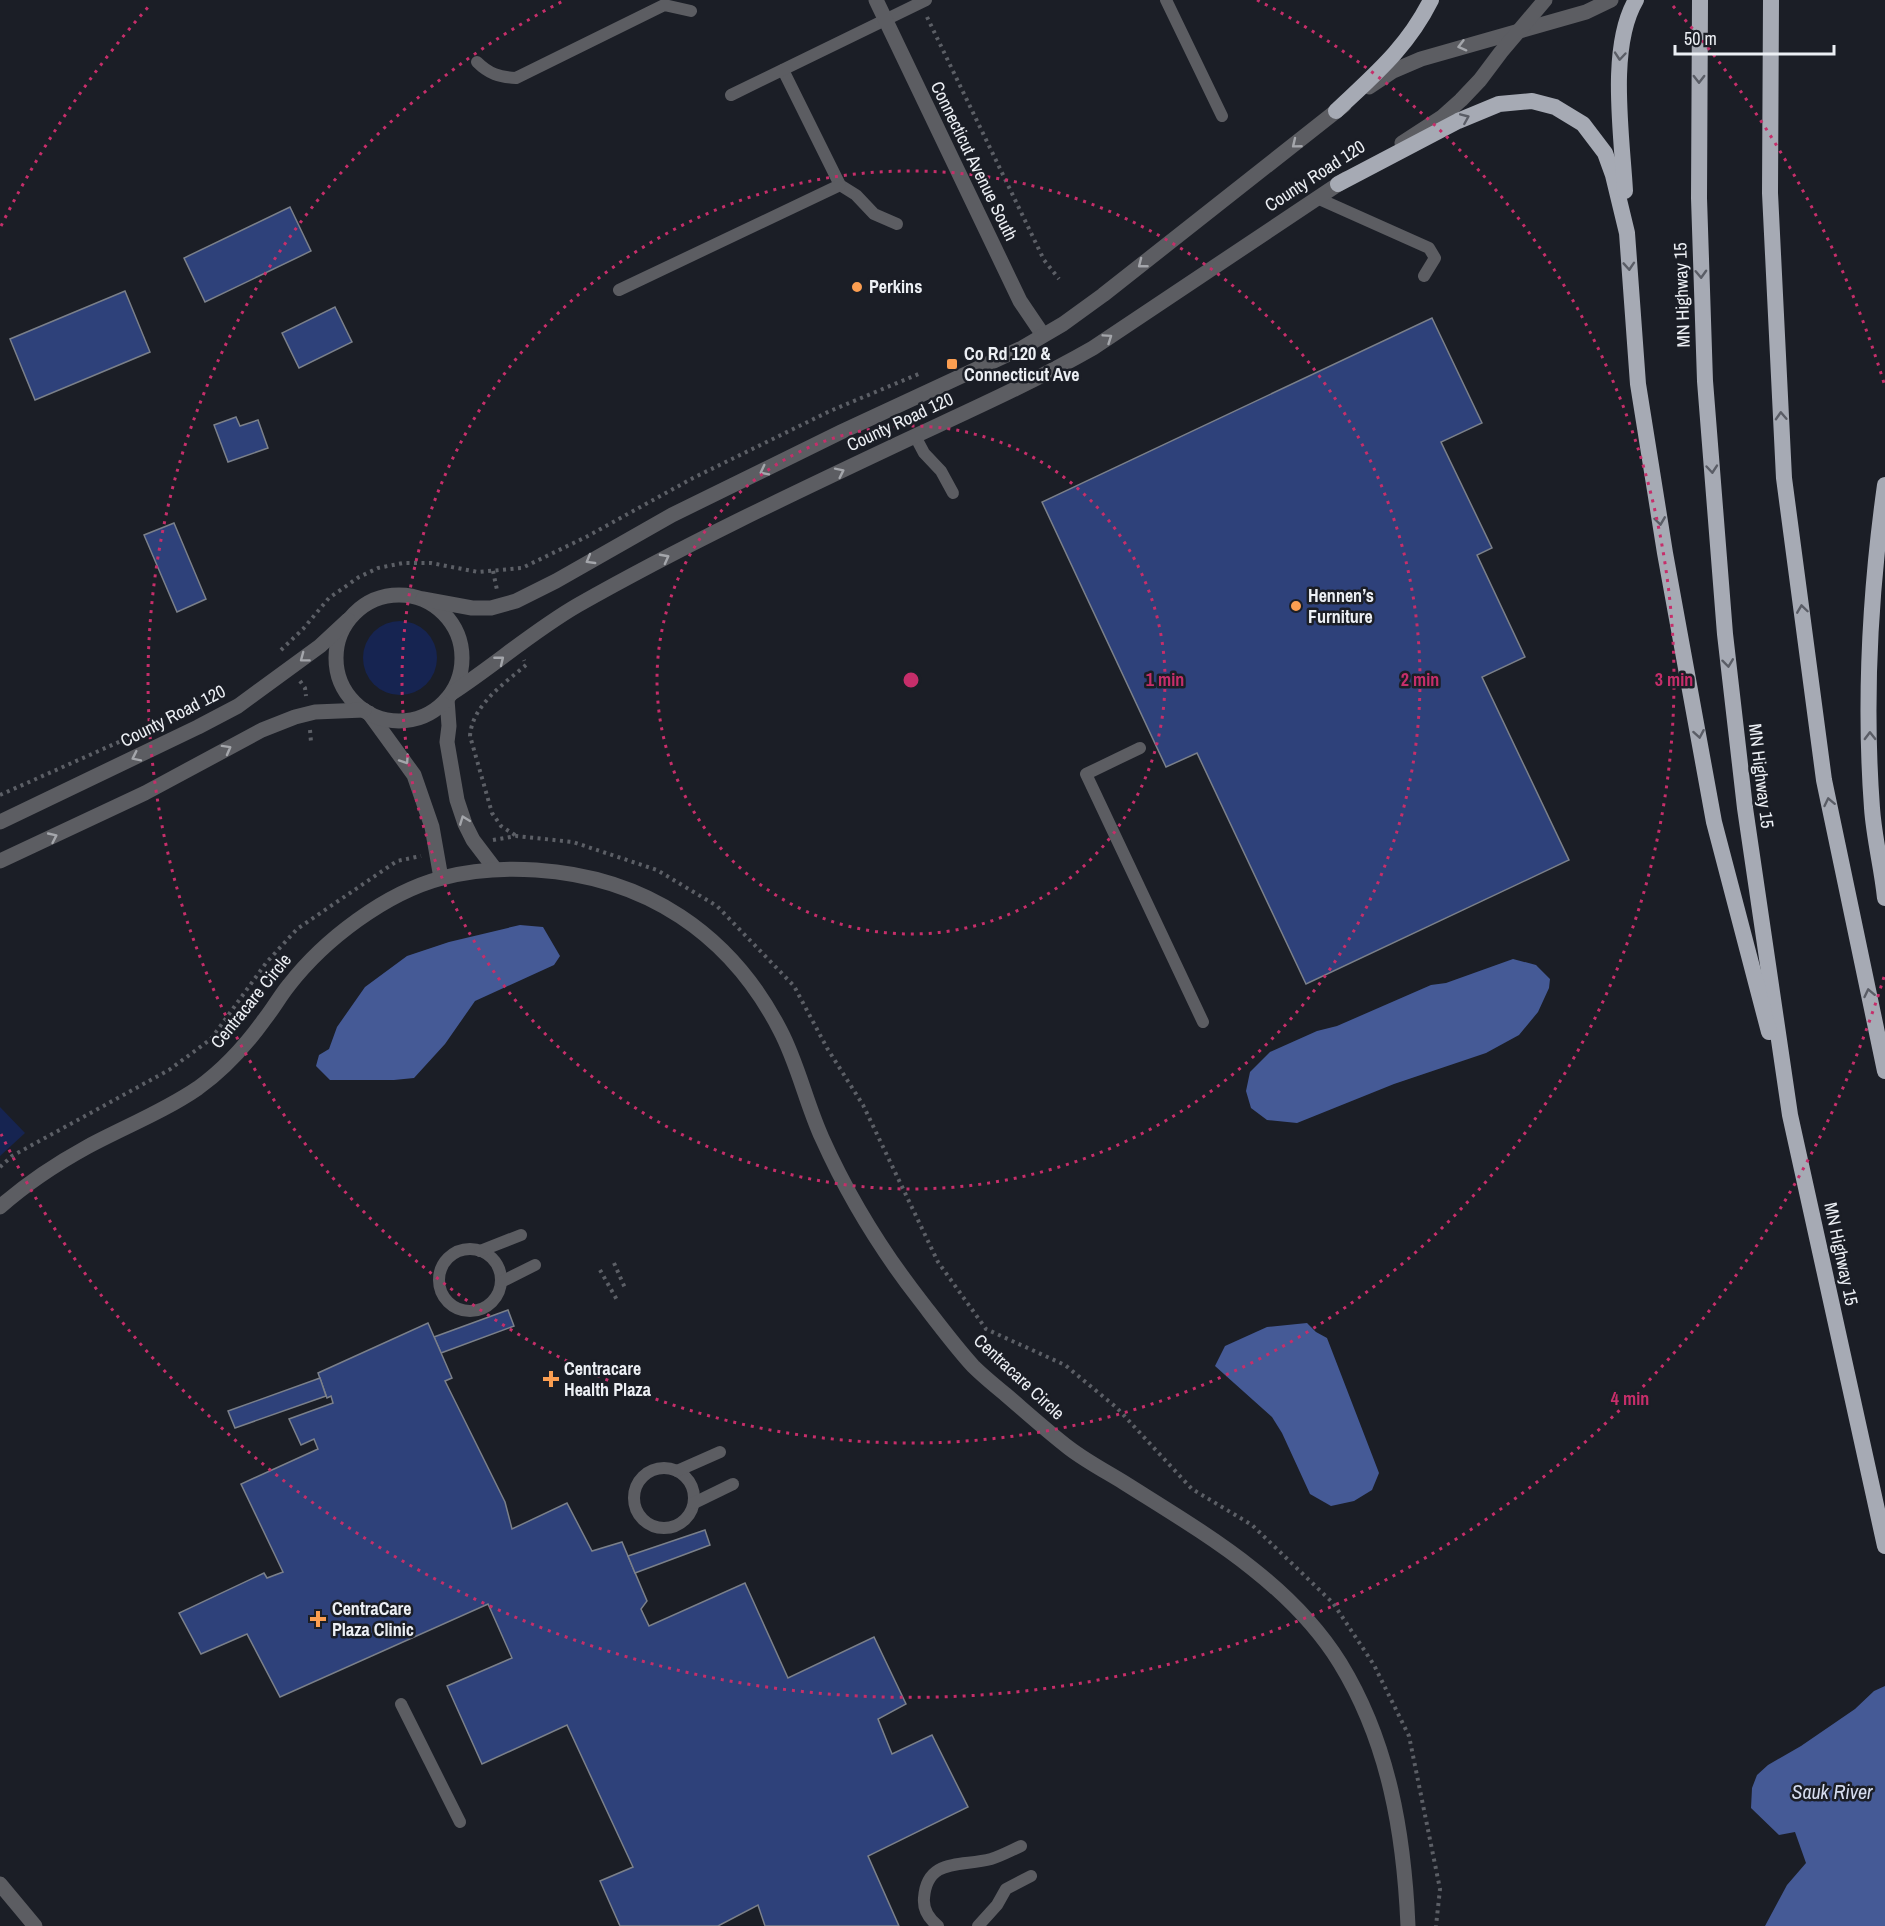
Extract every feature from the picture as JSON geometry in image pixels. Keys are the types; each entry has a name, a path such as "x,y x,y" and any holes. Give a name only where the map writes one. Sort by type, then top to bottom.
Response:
{"highway":[{"path":"1336,111 1405,43 1420,22 1431,0"},
{"path":"1636,0 1624,26 1619,84 1627,239 1638,384 1665,553 1714,822 1794,1133"},
{"name":"MN Highway 15","path":"1700,0 1699,198 1705,381 1725,634 1747,820 1794,1133 1885,1545"},
{"path":"1771,0 1770,193 1784,478 1824,780 1885,1071"},
{"path":"1338,184 1458,121 1498,104 1532,101 1555,107 1572,116 1595,138 1605,153 1613,175 1627,239"},
{"path":"1885,485 1876,545 1870,626 1869,698 1872,810 1885,898"}],"street":[{"name":"Connecticut Avenue South","path":"876,0 1020,301 1043,335"},
{"name":"County Road 120","path":"449,696 479,676 539,629 578,606 724,528 1053,371 1093,348 1442,117 1480,80 1545,0"},
{"name":"County Road 120","path":"423,599 472,608 491,608 516,601 672,515 840,432 1022,348 1063,324 1102,295 1254,178 1336,111 1393,71 1421,59 1586,12 1611,0"},
{"path":"407,594 423,599 444,613 459,635 462,668 449,696 434,711 419,718 402,721 385,719 367,712 355,703 344,688 338,672 336,654 340,636 348,620 367,604 390,595 407,594"},
{"name":"County Road 120","path":"0,822 238,706 291,668 348,620"},
{"path":"449,696 450,765 457,800 465,824 495,869"},
{"path":"0,861 145,793 262,730 315,712 367,712"},
{"path":"367,712 414,775 428,810 441,878"},
{"name":"Centracare Circle","path":"0,1207 43,1173 90,1145 168,1107 203,1084 236,1054 308,962 335,937 399,894 441,878 495,869 538,870 621,885 665,906 700,929 733,961 760,994 783,1035 820,1135 875,1240 975,1368 1071,1449 1210,1538 1252,1568 1284,1596 1340,1663 1368,1719 1397,1811 1403,1852 1408,1926"},
{"path":"0,1884 35,1926"}],"lane":[{"path":"1166,0 1222,116"},
{"path":"731,95 923,1"},
{"path":"477,62 487,72 498,77 516,78 664,5 691,11"},
{"path":"783,70 840,184 856,195 874,214 897,224"},
{"path":"619,290 840,184"},
{"path":"1317,198 1429,248 1435,258 1424,276"},
{"path":"915,436 924,453 941,471 952,493"},
{"path":"1140,748 1086,774 1203,1022"},
{"path":"480,1251 521,1236"},
{"path":"470,1249 480,1251 489,1255 496,1263 501,1282 498,1292 485,1307 465,1310 456,1307 442,1292 439,1282 440,1272 451,1255 470,1249"},
{"path":"501,1282 535,1265"},
{"path":"677,1471 720,1452"},
{"path":"657,1469 677,1471 691,1484 694,1503 685,1520 677,1525 668,1528 649,1524 636,1509 634,1499 636,1489 648,1473 657,1469"},
{"path":"694,1503 733,1484"},
{"path":"401,1704 460,1822"},
{"path":"938,1926 930,1919 924,1904 925,1885 934,1871 950,1865 991,1859 1021,1846"},
{"path":"978,1926 997,1905 1006,1889 1031,1876"}],"path":[{"path":"923,1 1044,260 1059,279"},
{"path":"311,742 304,688 279,652 303,629 329,598 359,577 378,568 403,563 431,563 478,572 522,568 586,537 725,462 830,411 928,370"},
{"path":"516,836 501,826 492,813 470,736 470,728 483,705 495,691 526,665"},
{"path":"0,795 147,730"},
{"path":"476,843 516,836 573,842 657,870 717,906 794,986 827,1048 863,1105 938,1262 986,1329 1065,1365 1117,1408 1192,1489 1252,1525 1333,1603 1374,1665 1408,1736 1440,1889 1436,1926"},
{"path":"0,1167 12,1155 170,1070 211,1039 266,963 297,929 397,861 437,852"},
{"path":"614,1263 625,1288"},
{"path":"600,1270 617,1300"}],"shaded area":[{"path":"407,621 427,631 435,644 437,658 435,672 427,685 414,693 393,695 373,685 365,672 363,651 373,631 386,623"},
{"path":"0,1107 25,1133 0,1156"}],"water":[{"path":"520,925 543,927 560,956 554,965 475,1001 445,1044 414,1078 330,1080 316,1066 319,1055 329,1049 337,1027 365,987 407,956 449,942"},
{"path":"1513,959 1536,965 1550,979 1549,988 1538,1012 1519,1035 1486,1053 1394,1084 1297,1123 1267,1120 1251,1108 1246,1091 1250,1072 1270,1052 1431,985 1446,983"},
{"path":"1307,1323 1327,1338 1379,1473 1372,1490 1354,1501 1331,1506 1310,1494 1282,1433 1272,1417 1215,1366 1225,1346 1267,1327"},
{"name":"Sauk River","path":"1885,1686 1885,1926 1765,1926 1787,1885 1806,1863 1795,1832 1779,1835 1751,1808 1752,1788 1757,1775 1768,1765 1801,1746 1855,1709 1874,1691"}],"building":[{"path":"290,207 311,251 205,302 184,258"},
{"path":"125,291 150,352 35,400 10,339"},
{"path":"335,307 352,342 299,368 282,333"},
{"name":"Hennen’s Furniture","path":"1432,318 1482,423 1441,442 1492,548 1477,555 1525,657 1482,677 1569,860 1306,984 1197,753 1166,767 1042,502"},
{"path":"236,417 240,426 258,420 268,448 228,462 214,425"},
{"path":"174,523 206,599 177,612 144,535"},
{"path":"508,1310 514,1326 441,1353 434,1337"},
{"name":"CentraCare Plaza Clinic","path":"428,1323 452,1378 445,1381 505,1502 512,1529 567,1503 592,1551 622,1542 647,1601 641,1609 649,1626 745,1583 788,1678 874,1637 906,1704 878,1719 892,1754 932,1735 968,1807 868,1856 899,1926 765,1926 758,1905 718,1926 620,1926 600,1881 633,1867 567,1725 482,1764 447,1686 512,1658 488,1604 280,1697 247,1634 201,1654 179,1613 264,1573 267,1578 283,1572 241,1484 318,1449 314,1439 301,1445 289,1419 333,1403 331,1396 327,1398 318,1373"},
{"path":"320,1378 326,1396 235,1428 228,1411"},
{"path":"705,1530 710,1545 635,1573 628,1556"}],"place":[{"name":"Perkins","path":"857,287"},
{"name":"Co Rd 120 & Connecticut Ave","path":"952,364"},
{"name":"Hennen’s Furniture","path":"1296,606"},
{"name":"Centracare Health Plaza","path":"551,1379"},
{"name":"CentraCare Plaza Clinic","path":"318,1619"}]}
